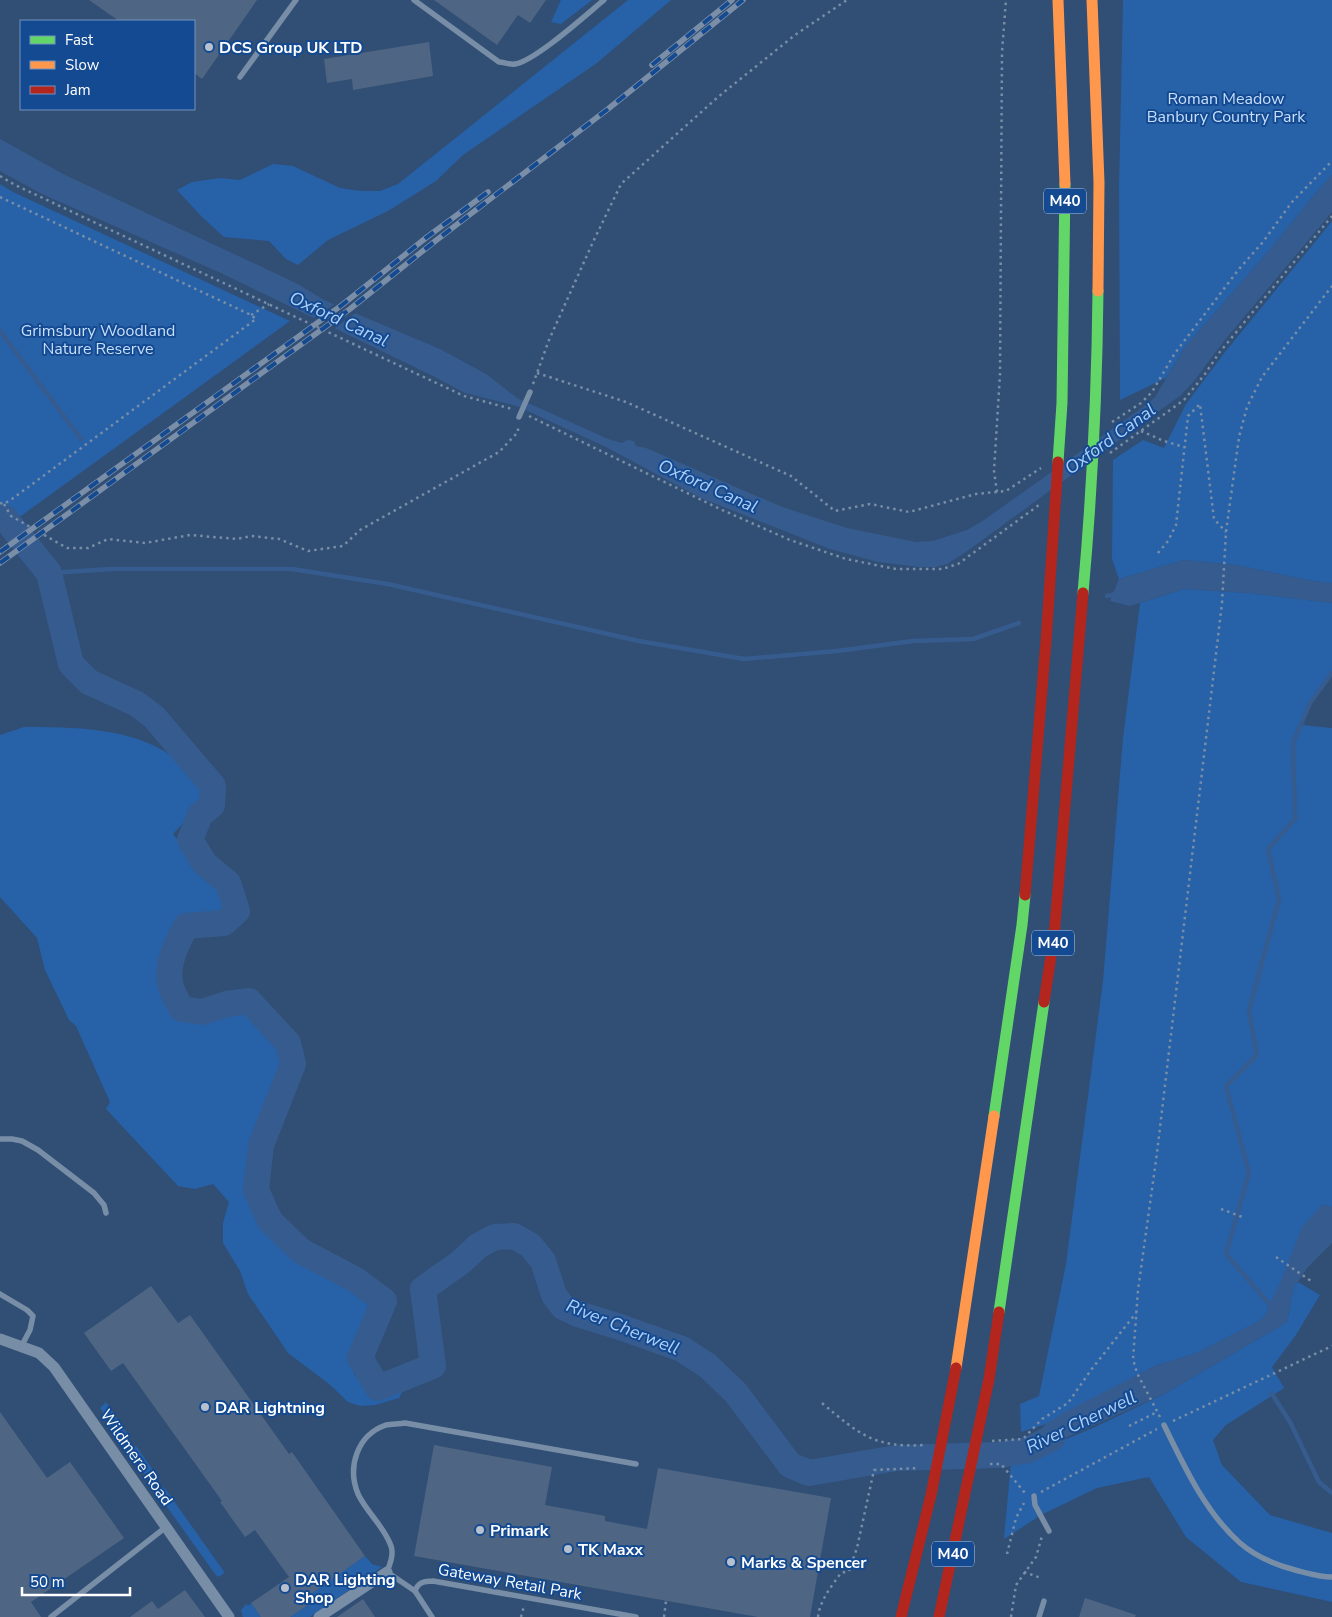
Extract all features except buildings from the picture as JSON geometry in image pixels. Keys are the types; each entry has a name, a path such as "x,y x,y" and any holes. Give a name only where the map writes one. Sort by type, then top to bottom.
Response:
{"highway":[{"name":"M40","path":"895,1617 932,1495 954,1384 1022,925 1053,543 1062,402 1065,187 1058,0"},
{"name":"M40","path":"940,1617 989,1379 1054,936 1091,504 1097,364 1099,182 1092,0"},
{"name":"M40","path":"901,1617 917,1548"}],"street":[{"name":"Wildmere Road","path":"0,1339 38,1353 54,1367 229,1617"},
{"path":"319,1617 388,1572"}],"lane":[{"path":"240,77 296,0"},
{"path":"414,0 499,62 514,64 530,58 564,34 604,0"},
{"path":"521,415 530,392"},
{"path":"0,1139 22,1141 38,1150 94,1193 104,1205 106,1213"},
{"path":"0,1294 27,1310 33,1316 30,1330 22,1346"},
{"path":"432,1617 415,1591 388,1572 392,1548 383,1529 359,1496 353,1479 354,1458 361,1444 374,1432 387,1425 405,1423 636,1464"},
{"path":"1164,1425 1205,1501 1241,1544 1285,1567 1319,1577 1332,1578"},
{"path":"1034,1496 1035,1505 1049,1531"},
{"path":"51,1617 166,1526"},
{"name":"Gateway Retail Park","path":"415,1591 417,1585 421,1582 434,1581 636,1617"},
{"path":"1039,1617 1044,1601"}],"path":[{"path":"530,392 549,340 621,184 718,97 795,35 847,0"},
{"path":"997,492 994,471 1000,374 1002,52 1006,0"},
{"path":"1109,424 1141,403 1152,392 1175,353 1239,269 1263,242 1292,202 1332,161"},
{"path":"0,176 15,185 464,396 514,409"},
{"path":"0,198 251,315 256,320 12,499 2,503 11,516 67,548 88,548 108,539 145,543 190,535 237,539 251,536 279,539 308,551 343,546 360,530 499,452 518,432 517,421 521,415 720,510 790,540 846,559 896,569 942,570 958,564 1040,504"},
{"path":"1110,453 1184,400 1219,353 1332,216"},
{"path":"1164,1425 1137,1373 1134,1359 1138,1290 1157,1153 1222,603 1226,532 1240,437 1247,407 1262,377 1332,286"},
{"path":"251,315 269,304"},
{"path":"537,373 626,402 791,476 835,511 870,504 909,512 976,494 1006,491 1046,465"},
{"path":"1158,553 1168,541 1176,525 1188,416 1200,404 1214,520 1226,532"},
{"path":"1141,431 1184,447"},
{"path":"1221,1209 1245,1218"},
{"path":"1276,1257 1311,1281"},
{"path":"1129,1426 1157,1412"},
{"path":"818,1617 819,1605 826,1593 841,1573 849,1571 874,1470"},
{"path":"1007,1554 1016,1518 1024,1503"},
{"path":"1011,1617 1014,1591 1024,1572 1036,1557 1045,1524"},
{"path":"1024,1572 1041,1578"},
{"path":"664,1617 666,1601"}],"green space":[{"path":"561,0 592,0 561,24 551,22"},
{"path":"628,0 671,0 597,63 463,155 436,181 388,211 328,240 298,265 286,259 269,241 224,237 177,190 192,182 220,178 240,180 273,164 293,166 340,188 380,191 398,184"},
{"name":"Roman Meadow Banbury Country Park","path":"1123,0 1332,0 1332,175 1185,347 1166,378 1120,400 1119,187"},
{"name":"Grimsbury Woodland Nature Reserve","path":"0,184 13,192 290,321 21,516 0,510"},
{"path":"1332,221 1332,583 1312,581 1236,565 1184,560 1119,579 1112,559 1113,460 1143,440 1164,448 1186,404 1225,352"},
{"path":"1184,589 1250,593 1332,603 1332,673 1310,703 1301,725 1332,728 1332,1207 1323,1204 1263,1319 1197,1353 1155,1366 1046,1424 1021,1432 1020,1404 1039,1396 1066,1264 1103,981 1123,738 1140,603"},
{"path":"24,727 62,727 101,731 138,739 156,746 177,760 205,794 191,815 173,834 202,871 223,888 226,898 221,918 210,918 186,913 179,922 166,959 166,988 173,1006 184,1013 211,1015 246,1008 259,1016 265,1030 279,1051 283,1071 265,1102 250,1147 253,1191 271,1232 290,1251 322,1273 337,1278 353,1289 368,1305 353,1353 354,1375 380,1393 405,1387 399,1398 375,1405 360,1406 348,1402 329,1384 288,1353 248,1294 240,1271 223,1243 223,1223 229,1202 213,1184 195,1189 178,1186 106,1109 110,1102 76,1026 69,1020 45,970 37,938 0,897 0,735"},
{"path":"1298,1282 1320,1295 1296,1335 1272,1367 1284,1388 1226,1425 1213,1440 1222,1465 1270,1515 1332,1533 1332,1602 1241,1582 1186,1537 1149,1477 1097,1488 1041,1515 1004,1539 1011,1462 1095,1427 1164,1394 1287,1322 1294,1286"},
{"path":"106,1402 129,1436 121,1439 100,1408"},
{"path":"136,1446 153,1470 145,1474 130,1452"},
{"path":"164,1487 225,1573 218,1577 215,1574 157,1493"},
{"path":"365,1556 372,1564 382,1567 310,1617 290,1617 308,1605 304,1599"},
{"path":"251,1603 261,1617 243,1617 241,1610 246,1604 248,1606"}],"water":[{"name":"Oxford Canal","path":"0,139 65,175 296,283 324,300 440,349 486,374 517,398 608,439 622,443 627,440 634,441 636,446 646,448 782,507 847,528 916,542 933,541 967,530 984,520 1146,405 1155,397 1185,347 1332,175 1332,212 1181,395 966,552 947,564 936,567 919,567 878,562 830,549 701,498 604,446 517,406 465,393 221,273 42,194 0,171"},
{"path":"1184,560 1236,565 1312,581 1332,583 1332,603 1250,593 1184,589 1130,606 1110,601 1119,579"},
{"path":"1323,1204 1332,1207 1332,1243 1307,1268 1294,1286 1287,1322 1164,1394 1011,1462 1046,1424 1065,1412 1155,1366 1197,1353 1263,1319 1302,1227"}],"pier":[{"path":"336,303 357,312 332,330 311,320"}],"waterway":[{"path":"0,331 81,439"},
{"name":"River Cherwell","path":"0,516 4,517 49,573 71,664 89,682 137,704 154,717 213,786 212,805 200,815 190,840 205,864 228,883 237,911 224,923 186,926 170,963 171,987 182,1009 202,1012 227,1004 249,1001 288,1043 293,1064 261,1145 256,1190 270,1221 301,1251 356,1280 384,1301 360,1358 378,1388 433,1366 423,1289 461,1262 478,1246 495,1237 514,1236 530,1245 543,1261 554,1295 563,1307 578,1314 682,1349 708,1366 736,1393 790,1465 809,1473 896,1458 1000,1455 1028,1450 1052,1438"},
{"path":"49,573 111,569 292,569 388,584 639,641 744,659 837,651 913,641 973,639 1019,623"},
{"path":"1107,596 1117,594"},
{"path":"1273,1308 1226,1254 1249,1173 1226,1086 1257,1055 1249,1011 1279,899 1268,849 1295,819 1293,743 1310,703 1332,673"},
{"path":"1272,1394 1290,1422 1319,1482 1332,1493"}],"railway":[{"path":"652,65 732,0"},
{"path":"0,563 350,309 608,109 743,0"},
{"path":"0,552 342,305 427,237 488,192"}],"traffic: fast":[{"path":"1058,462 1062,403 1065,184"},
{"path":"1083,593 1094,442 1098,291"},
{"path":"994,1116 1025,895"},
{"path":"999,1312 1044,1002"}],"traffic: slow":[{"path":"1058,0 1065,184"},
{"path":"1092,0 1099,182 1098,291"},
{"path":"956,1368 994,1116"}],"traffic: jam":[{"path":"1025,895 1046,641 1058,462"},
{"path":"1044,1002 1054,936 1083,593"},
{"path":"939,1617 989,1379 999,1312"},
{"path":"901,1617 931,1495 956,1368"}],"place":[{"name":"DCS Group UK LTD","path":"209,47"},
{"name":"DAR Lightning","path":"205,1407"},
{"name":"Primark","path":"480,1530"},
{"name":"TK Maxx","path":"568,1549"},
{"name":"Marks & Spencer","path":"731,1562"},
{"name":"DAR Lighting Shop","path":"285,1588"}]}
